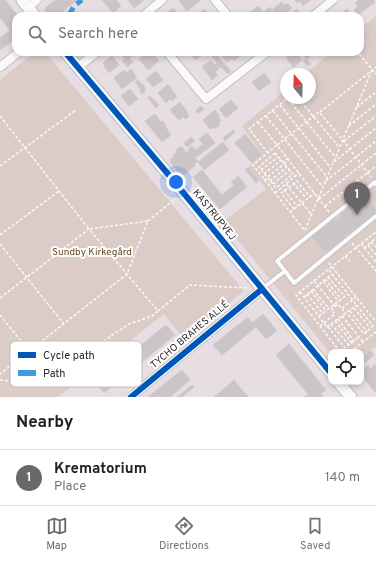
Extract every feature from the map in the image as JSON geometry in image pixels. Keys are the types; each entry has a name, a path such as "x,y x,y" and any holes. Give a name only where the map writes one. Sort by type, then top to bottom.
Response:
{"street":[{"path":"29,8 37,0"},
{"path":"148,12 162,0"},
{"path":"215,0 225,12"},
{"path":"318,12 333,0"},
{"path":"0,67 14,56"},
{"name":"KASTRUPVEJ","path":"68,56 183,192 328,369"},
{"path":"78,67 92,56"},
{"path":"171,56 206,99 259,56"},
{"name":"TYCHO BRAHES ALLÉ","path":"131,397 262,289"},
{"path":"340,385 349,397"}],"lane":[{"path":"375,183 277,261 294,283 376,216"},
{"path":"262,289 285,271"}],"path":[{"path":"361,56 376,74"},
{"path":"372,70 322,187 305,231 252,165 277,146 306,122 320,112 372,70 376,67"},
{"path":"356,109 376,92"},
{"path":"292,104 335,157"},
{"path":"303,104 339,148"},
{"path":"348,127 376,104"},
{"path":"268,153 249,129 280,105 331,167"},
{"path":"0,166 76,110"},
{"path":"273,111 327,177"},
{"path":"320,112 375,183"},
{"path":"0,116 89,229 158,311"},
{"path":"266,116 322,187"},
{"path":"343,140 376,116"},
{"path":"258,122 332,216"},
{"path":"332,163 376,128"},
{"path":"325,182 376,141"},
{"path":"275,153 278,157 292,174 276,188 259,167 275,153"},
{"path":"319,198 376,153"},
{"path":"261,170 278,157"},
{"path":"264,180 288,159"},
{"path":"264,174 281,160"},
{"path":"325,206 376,166"},
{"path":"270,181 287,167"},
{"path":"273,184 290,170"},
{"path":"275,193 299,173"},
{"path":"294,209 281,193 284,190 297,181 310,197"},
{"path":"294,183 307,199"},
{"path":"286,184 311,214"},
{"path":"284,190 298,207"},
{"path":"0,235 59,191"},
{"path":"42,341 127,274 148,221 183,192"},
{"path":"290,212 315,193"},
{"path":"0,298 89,229 148,221"},
{"path":"338,349 296,296 376,232"},
{"path":"349,238 376,272"},
{"path":"364,248 376,239"},
{"path":"372,242 376,248"},
{"path":"0,244 64,324"},
{"path":"361,244 376,262"},
{"path":"368,245 376,255"},
{"path":"345,256 350,261"},
{"path":"325,258 376,322"},
{"path":"319,316 338,304 364,334 374,326 329,270"},
{"path":"304,297 332,274"},
{"path":"328,277 345,297"},
{"path":"325,279 341,299"},
{"path":"314,281 335,306"},
{"path":"323,281 339,302"},
{"path":"104,341 129,324 152,316 190,285 262,289"},
{"path":"313,289 329,309"},
{"path":"310,291 326,311"},
{"path":"300,292 345,348 359,337"},
{"path":"307,294 323,314"},
{"path":"348,294 331,310 354,341"},
{"path":"342,308 356,297"},
{"path":"327,327 357,305"},
{"path":"354,308 370,329"},
{"path":"350,311 367,332"},
{"path":"320,326 335,314"},
{"path":"0,315 21,341"},
{"path":"342,316 363,342"},
{"path":"335,321 352,343"},
{"path":"331,324 349,345"},
{"path":"354,349 376,332"},
{"path":"0,374 10,366"},
{"path":"0,380 10,381"}],"green space":[{"path":"376,16 376,346 364,355 364,349 328,349 328,350 223,222 266,189 249,167 263,155 242,126 280,95 280,104 316,104 316,68 312,68 327,56 364,56 364,26"},
{"name":"Sundby Kirkegård","path":"30,56 48,56 244,291 184,339 164,314 130,341 10,341 10,387 71,387 58,397 0,397 0,80"}],"building":[{"path":"0,0 5,0 15,12 12,12 12,41 0,50 0,38 10,30 0,18"},
{"path":"55,0 77,0 63,11 64,12 46,12 45,8"},
{"path":"102,0 116,0 121,6 112,12"},
{"path":"128,0 144,0 134,8"},
{"path":"295,0 310,0 303,6 300,1 297,3"},
{"path":"358,0 374,0 375,2 362,12 356,12 354,10 358,6 355,3"},
{"path":"179,1 200,1 187,11"},
{"path":"281,2 285,5 287,3 292,8 288,12 274,12 272,10"},
{"path":"258,6 263,12 250,12"},
{"path":"270,7 272,10 270,12 264,12"},
{"path":"173,8 176,12 168,12"},
{"path":"112,56 119,65 109,73 104,66 104,62"},
{"path":"123,56 132,56 129,59 133,62 127,67 122,61 125,59"},
{"path":"142,56 155,56 159,61 148,70 139,59"},
{"path":"192,56 201,56 196,60"},
{"path":"218,56 231,71 228,74 221,67 215,72 218,75 212,80 202,67 211,60 215,65 217,63 212,57"},
{"path":"222,56 239,57 234,61 232,59 227,62"},
{"path":"287,56 299,56 302,60 293,67 287,59"},
{"path":"304,56 311,56 307,59 311,64 307,66 303,61 306,58"},
{"path":"131,69 137,78 122,89 114,78 124,70 126,73"},
{"path":"156,71 163,80 153,87 146,79"},
{"path":"264,73 271,82 259,91 252,82"},
{"path":"138,80 145,87 145,92 142,94 135,82"},
{"path":"168,84 177,96 172,101 170,99 166,103 158,93"},
{"path":"130,89 138,99 129,106 121,96"},
{"path":"150,96 159,105 156,108 148,98"},
{"path":"231,100 238,108 226,118 219,109"},
{"path":"180,102 189,116 185,119 183,117 179,120 170,110"},
{"path":"201,106 204,109 198,114 196,110"},
{"path":"215,110 220,116 218,117 221,121 218,123 220,125 215,129 214,127 210,129 203,120"},
{"path":"155,114 161,122 163,121 171,135 162,142 145,121"},
{"path":"233,130 235,132 225,141 223,138"},
{"path":"207,133 215,143 195,158 198,161 194,164 195,166 182,176 170,162 174,157 173,155 181,146 187,153 189,151 188,149 192,146 195,150 203,144 199,139"},
{"path":"245,134 262,155 252,163 235,143"},
{"path":"191,137 195,141 187,147 184,143"},
{"path":"223,142 229,150 204,170 198,162"},
{"path":"248,167 259,180 256,183 245,170"},
{"path":"202,170 222,195 234,185 231,182 238,176 247,187 220,209 193,177"},
{"path":"364,196 369,202 371,200 373,202 371,204 376,212 354,230 353,229 345,235 334,222 342,216 341,214"},
{"path":"333,220 346,236 325,253 312,237"},
{"path":"263,314 277,331 266,339 256,327 222,355 213,345 248,317 252,323"},
{"path":"166,325 175,335 142,362 142,344"},
{"path":"289,344 326,390 321,394 323,397 304,397 308,394 276,355"},
{"path":"370,350 374,355 364,363 364,355"},
{"path":"376,364 375,392 364,379 364,368 368,365 370,369"},
{"path":"182,370 190,380 170,397 148,397"},
{"path":"234,380 248,397 214,397"},
{"path":"192,385 194,387 182,397 177,397"},
{"path":"99,387 111,387 104,393"}],"marked path":[{"path":"71,12 74,6 82,0"}],"cycle path":[{"path":"68,56 168,174 328,369"},
{"path":"131,397 262,289"}],"place":[{"name":"Krematorium","path":"357,215"}]}
